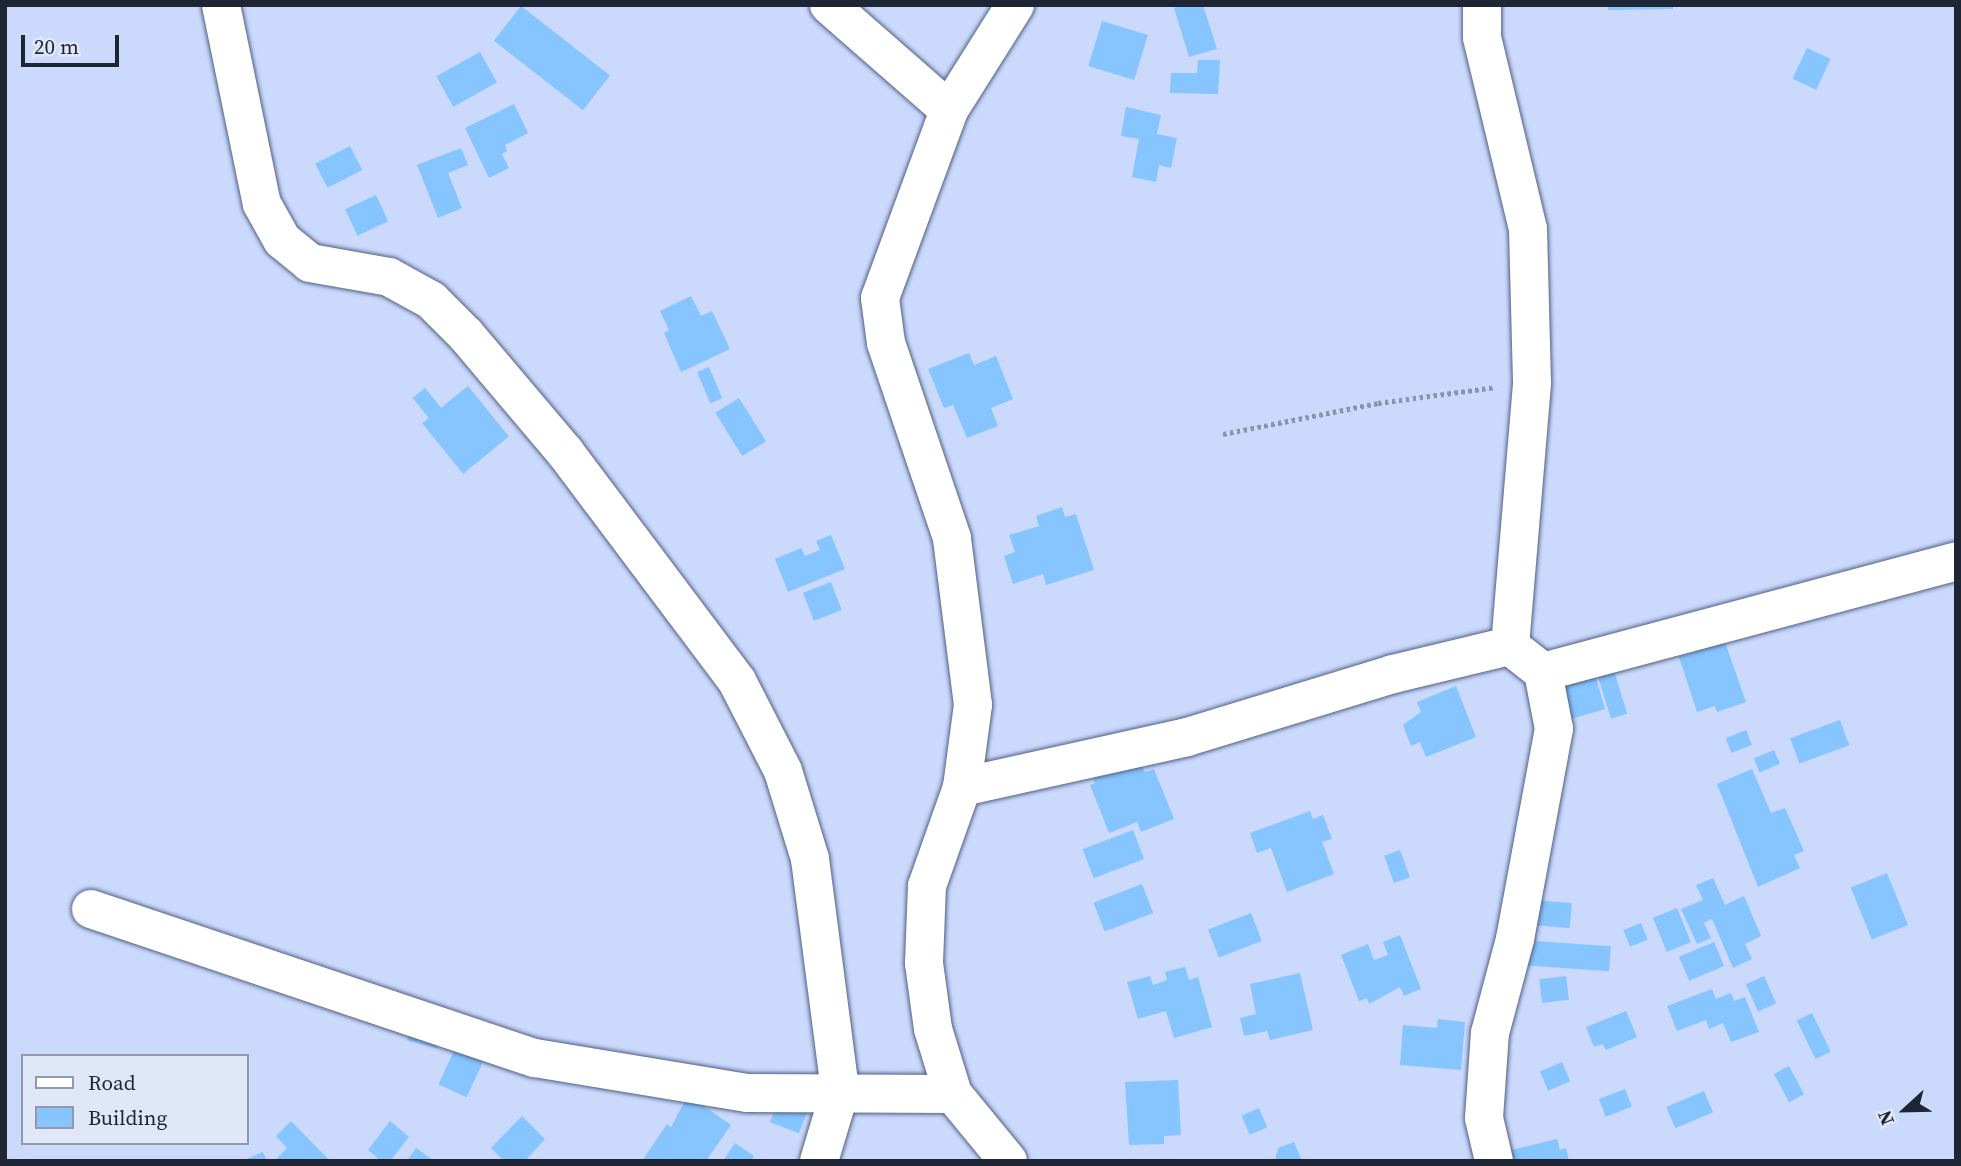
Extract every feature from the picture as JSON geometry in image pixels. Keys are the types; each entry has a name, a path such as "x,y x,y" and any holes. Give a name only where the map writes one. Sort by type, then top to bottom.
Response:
{"street":[{"path":"221,5 262,204 282,240 310,264 389,277 431,300 466,335 565,452 737,681 783,771 810,859 840,1091 819,1161"},
{"path":"830,5 949,110"},
{"path":"1008,1161 953,1094 933,1028 924,963 927,886 962,787 973,705 952,538 886,343 880,298 949,110 1015,5"},
{"path":"1482,5 1482,37 1528,229 1532,382 1510,646"},
{"path":"1543,672 1956,561"},
{"path":"962,787 1187,737 1393,674 1510,646"},
{"path":"1494,1161 1484,1118 1490,1033 1515,939 1554,729 1543,672 1510,646"},
{"path":"91,909 535,1058 747,1093 840,1091 884,1096 953,1094"}],"path":[{"path":"1223,434 1378,403 1532,382"}],"building":[{"path":"1203,5 1217,49 1189,57 1174,8"},
{"path":"1608,5 1673,5 1673,9 1608,10"},
{"path":"521,6 610,76 583,110 494,41"},
{"path":"1102,21 1148,35 1134,80 1088,66"},
{"path":"1807,48 1831,59 1816,90 1793,79"},
{"path":"480,52 497,83 453,107 436,76"},
{"path":"1198,60 1220,60 1218,94 1170,93 1171,73 1197,73"},
{"path":"514,104 528,133 505,145 507,151 502,154 509,168 489,178 465,128"},
{"path":"1126,107 1161,115 1157,134 1177,138 1171,168 1159,165 1156,182 1132,177 1139,139 1121,136"},
{"path":"350,146 362,170 328,188 315,164"},
{"path":"461,148 468,165 448,173 462,208 438,218 417,165"},
{"path":"376,195 388,221 357,236 345,209"},
{"path":"691,296 701,316 712,311 730,349 681,372 664,333 669,330 660,311"},
{"path":"969,353 974,365 996,356 1013,399 991,408 998,426 967,438 953,405 944,408 928,369"},
{"path":"709,367 722,398 710,403 697,372"},
{"path":"468,386 509,437 463,474 422,423"},
{"path":"425,388 442,409 430,419 413,398"},
{"path":"739,398 766,441 742,456 715,413"},
{"path":"1062,507 1065,517 1076,514 1094,570 1046,585 1043,574 1013,584 1004,556 1015,552 1009,535 1039,526 1036,516"},
{"path":"831,535 845,569 788,592 775,559 801,548 805,556 820,550 816,541"},
{"path":"831,582 842,610 814,621 803,593"},
{"path":"1725,642 1746,702 1717,712 1715,706 1697,712 1679,657"},
{"path":"1592,664 1605,709 1566,720 1553,675"},
{"path":"1612,664 1627,714 1611,719 1596,669"},
{"path":"1456,686 1476,737 1426,757 1420,742 1411,746 1403,725 1421,712 1417,702"},
{"path":"1840,720 1849,745 1799,763 1790,738"},
{"path":"1746,730 1752,745 1732,753 1726,738"},
{"path":"1774,750 1780,764 1760,772 1754,759"},
{"path":"1120,763 1123,772 1141,764 1145,772 1154,769 1174,819 1141,832 1137,822 1109,833 1090,785 1095,783 1092,774"},
{"path":"1752,769 1771,813 1785,808 1804,851 1794,855 1800,868 1758,887 1717,784"},
{"path":"1310,811 1313,819 1323,815 1332,839 1322,842 1334,874 1287,892 1271,848 1257,853 1250,833"},
{"path":"1133,830 1144,859 1094,878 1083,849"},
{"path":"1400,850 1410,877 1394,883 1384,856"},
{"path":"1887,873 1908,925 1872,940 1851,888"},
{"path":"1713,878 1725,905 1744,896 1761,936 1745,944 1752,959 1733,968 1712,919 1704,923 1711,938 1697,944 1681,909 1703,900 1696,885"},
{"path":"1142,884 1153,913 1105,932 1093,903"},
{"path":"1535,900 1572,903 1570,928 1533,925"},
{"path":"1677,908 1691,942 1667,952 1653,918"},
{"path":"1251,913 1262,941 1219,957 1208,929"},
{"path":"1641,923 1648,940 1630,947 1623,930"},
{"path":"1400,935 1421,989 1404,996 1400,987 1369,1004 1367,998 1359,1001 1341,955 1368,944 1374,960 1388,955 1383,942"},
{"path":"1522,940 1611,946 1609,971 1520,965"},
{"path":"1714,942 1724,966 1689,981 1679,957"},
{"path":"1185,967 1189,980 1198,977 1212,1027 1174,1038 1166,1011 1138,1019 1127,982 1150,976 1153,985 1167,980 1165,972"},
{"path":"1300,973 1313,1030 1270,1040 1267,1031 1244,1036 1240,1018 1256,1014 1250,984"},
{"path":"1566,976 1569,1000 1542,1003 1539,979"},
{"path":"1764,976 1776,1003 1758,1012 1746,984"},
{"path":"1712,989 1716,999 1731,993 1734,1001 1745,997 1759,1032 1731,1042 1723,1023 1709,1029 1706,1020 1677,1031 1667,1006"},
{"path":"1626,1011 1637,1037 1606,1050 1603,1044 1594,1047 1586,1027"},
{"path":"1812,1013 1831,1052 1816,1059 1797,1020"},
{"path":"1438,1019 1465,1022 1461,1070 1400,1065 1403,1025 1437,1028"},
{"path":"412,1022 442,1030 437,1048 407,1040"},
{"path":"460,1038 488,1051 467,1097 438,1084"},
{"path":"1562,1062 1570,1081 1548,1091 1540,1071"},
{"path":"1789,1066 1804,1094 1789,1102 1774,1074"},
{"path":"1178,1080 1181,1135 1164,1136 1164,1144 1129,1145 1125,1082"},
{"path":"1625,1089 1632,1107 1606,1117 1599,1099"},
{"path":"1704,1091 1713,1112 1675,1128 1666,1107"},
{"path":"688,1095 731,1125 706,1161 642,1161 667,1124 671,1127"},
{"path":"780,1096 809,1107 799,1133 770,1122"},
{"path":"1259,1108 1267,1127 1250,1135 1242,1115"},
{"path":"522,1116 545,1139 525,1161 504,1161 491,1148"},
{"path":"291,1121 330,1161 274,1161 287,1148 276,1136"},
{"path":"390,1121 409,1137 390,1161 381,1161 368,1150"},
{"path":"1557,1139 1560,1150 1566,1148 1569,1161 1505,1161 1503,1152"},
{"path":"1294,1142 1302,1161 1275,1161 1278,1148"},
{"path":"735,1143 754,1156 751,1161 723,1161"},
{"path":"416,1148 434,1161 407,1161"},
{"path":"263,1152 267,1161 242,1161"}]}
